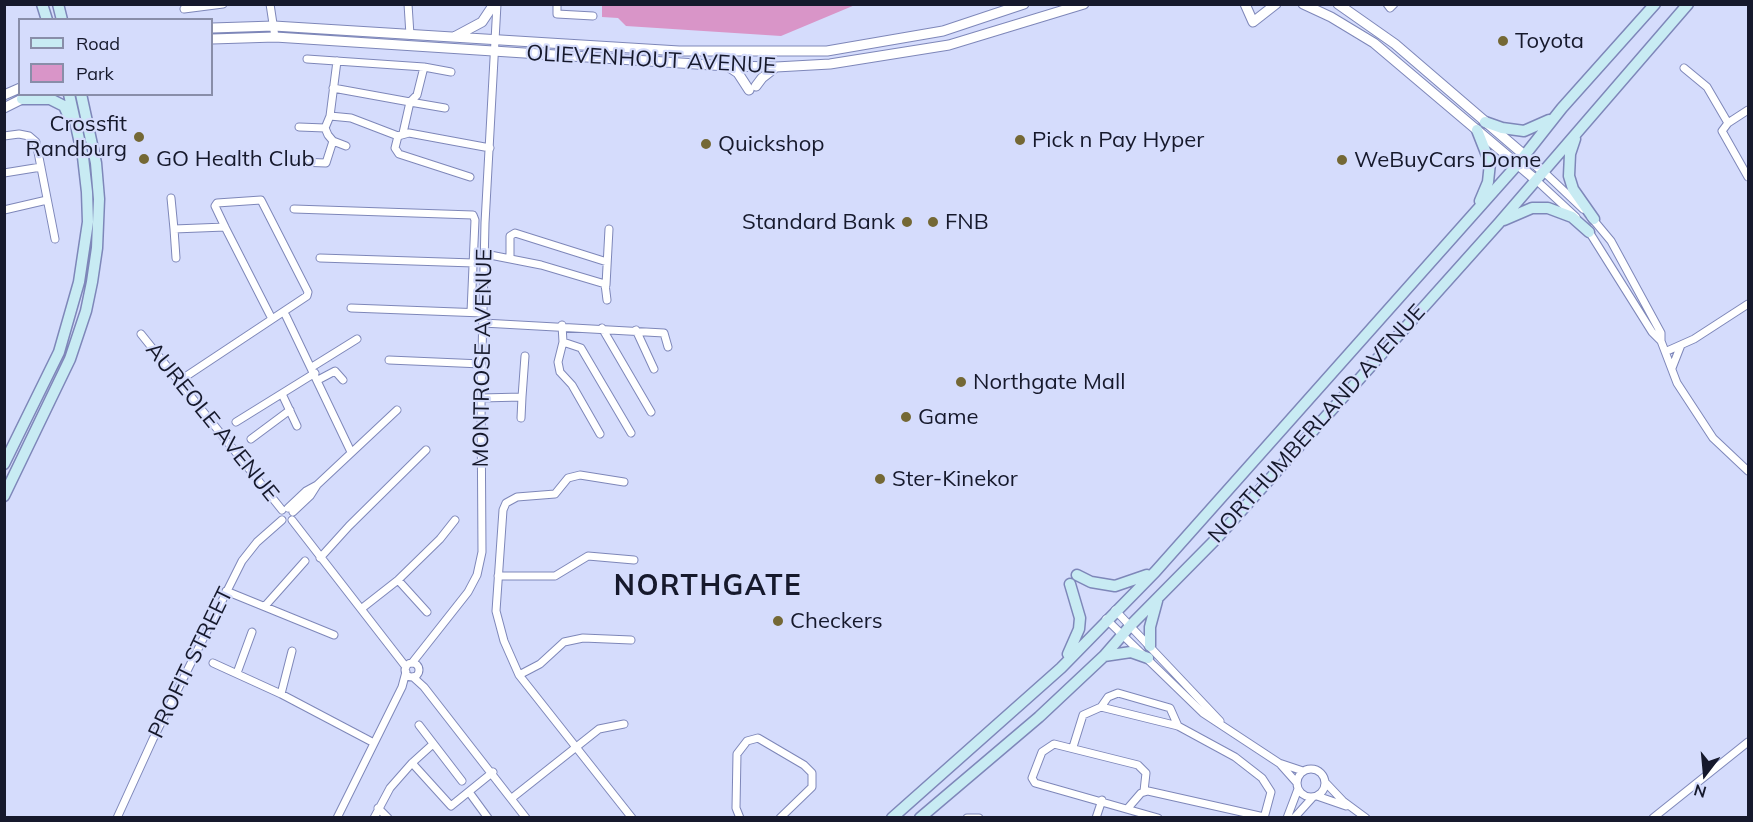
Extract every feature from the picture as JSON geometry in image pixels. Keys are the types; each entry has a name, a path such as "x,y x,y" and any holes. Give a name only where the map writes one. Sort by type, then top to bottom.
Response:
{"main road":[{"name":"NORTHUMBERLAND AVENUE","path":"892,818 1060,668 1155,572 1525,156 1562,108 1654,4"},
{"name":"NORTHUMBERLAND AVENUE","path":"920,818 999,753 1104,656 1127,629 1217,538 1499,223 1688,4"},
{"path":"34,96 64,106 83,157"},
{"path":"4,464 59,352 80,282 88,222 83,157 69,96"},
{"path":"4,496 70,359 86,311 99,223 96,162 82,96"},
{"path":"88,96 90,130"},
{"path":"1476,209 1490,171 1481,126 1524,131 1543,125 1562,108"},
{"path":"1577,133 1570,154 1569,176 1573,189 1594,219"},
{"path":"1499,223 1525,210 1548,208 1572,217 1589,232"},
{"path":"1060,668 1078,629 1073,580 1115,586 1155,572"},
{"path":"1150,646 1150,627 1158,597"},
{"path":"1104,656 1131,652 1148,658"}],"street":[{"path":"185,7 223,4"},
{"path":"270,4 275,37"},
{"path":"408,4 410,35"},
{"path":"452,38 476,27 496,4"},
{"name":"MONTROSE AVENUE","path":"337,818 402,687 426,648 468,591 481,560 483,313 496,52 496,4"},
{"path":"557,4 557,14 593,16"},
{"name":"OLIEVENHOUT AVENUE","path":"213,28 274,26 679,51 827,51 943,31 1024,4"},
{"name":"OLIEVENHOUT AVENUE","path":"213,39 275,37 727,66 776,67 830,64 949,45 1084,4"},
{"path":"1245,4 1253,22 1276,4"},
{"path":"1303,4 1330,16 1374,43 1481,126 1525,156 1589,232 1647,325 1661,341 1684,395 1713,438 1749,471"},
{"path":"1338,4 1395,44 1481,126 1517,165 1540,176 1594,219 1611,241 1661,333 1661,341"},
{"path":"1387,4 1390,8 1394,4"},
{"path":"307,59 424,67 451,72"},
{"path":"325,128 330,116 337,61"},
{"path":"727,66 738,73 752,88 776,67"},
{"path":"424,67 417,95 410,102 395,148 399,154 470,177"},
{"path":"1684,68 1714,96 1728,123"},
{"path":"333,88 445,108"},
{"path":"4,108 21,96"},
{"path":"1749,110 1728,123 1724,127 1723,135 1749,177"},
{"path":"330,116 351,118 401,135 490,148"},
{"path":"299,127 325,128"},
{"path":"325,128 333,141 346,146"},
{"path":"4,136 19,134 33,138 55,239"},
{"path":"299,162 315,165 326,163 333,141"},
{"path":"4,173 41,167"},
{"path":"171,198 176,258"},
{"path":"179,381 272,319 308,292 263,202 256,198 217,203 215,206 272,319"},
{"path":"4,210 47,200"},
{"path":"294,209 470,213 475,220 471,312"},
{"path":"174,229 225,227"},
{"path":"607,300 609,230"},
{"path":"510,259 510,236 515,232 607,262"},
{"path":"485,254 606,285"},
{"path":"320,258 474,263"},
{"path":"1667,351 1682,345 1749,304"},
{"path":"351,308 483,313"},
{"path":"286,316 351,452"},
{"path":"483,323 561,325 664,333 668,347"},
{"path":"561,325 563,342 558,362 560,372 572,384 600,434"},
{"path":"602,328 651,412"},
{"path":"636,330 654,369"},
{"name":"AUREOLE AVENUE","path":"141,334 288,510"},
{"path":"236,422 315,374 357,339"},
{"path":"563,342 581,348 631,433"},
{"path":"1672,369 1682,345"},
{"path":"521,418 525,356"},
{"path":"389,360 482,364"},
{"path":"315,374 335,371 343,380"},
{"path":"282,394 297,426"},
{"path":"481,398 522,397"},
{"path":"250,439 290,410"},
{"path":"288,510 292,520 288,522 282,520 288,510 306,491 317,485 397,410"},
{"path":"320,558 426,450"},
{"path":"624,482 595,476 572,476 555,494 517,497 506,503 502,510 496,611 504,641 519,675 573,747 632,818"},
{"name":"PROFIT STREET","path":"117,818 242,561 257,542 282,520"},
{"name":"AUREOLE AVENUE","path":"292,520 320,558 493,772 526,818"},
{"path":"361,609 398,580 455,520"},
{"path":"498,576 555,576 588,556 634,560"},
{"path":"265,606 305,561"},
{"path":"398,580 428,612"},
{"path":"226,591 334,635"},
{"path":"1115,610 1148,658 1197,707 1279,763 1303,771 1317,769 1324,775 1326,782 1352,808 1366,818"},
{"path":"1106,619 1127,629 1150,646 1226,727"},
{"path":"237,673 252,632"},
{"path":"519,675 540,664 564,642 583,638 631,640"},
{"path":"281,694 292,651"},
{"path":"213,663 281,694 374,743"},
{"path":"1072,747 1083,715 1101,707 1108,697 1118,693 1170,708 1178,726"},
{"path":"1101,707 1178,726 1235,757 1262,777 1271,792 1264,817 1156,792 1144,792"},
{"path":"512,798 573,747 605,726 624,724"},
{"path":"419,725 462,781"},
{"path":"740,818 736,808 736,754 747,741 758,738 804,765 812,773 812,787 780,818"},
{"path":"1653,818 1749,742"},
{"path":"374,818 390,788 433,744"},
{"path":"1128,808 1144,792 1146,773 1138,765 1054,744 1042,752 1032,778 1035,783 1102,800 1158,818"},
{"path":"412,763 451,806 493,772"},
{"path":"1279,763 1304,795 1315,796 1352,808"},
{"path":"1292,815 1303,771"},
{"path":"1292,815 1324,789 1326,782"},
{"path":"469,792 488,818"},
{"path":"1096,818 1102,800"},
{"path":"378,808 388,818"},
{"path":"967,818 979,818"}],"green space":[{"path":"602,4 855,5 781,36 626,26 618,18 602,17"}],"place":[{"name":"Toyota","path":"1503,41"},
{"name":"Crossfit Randburg","path":"139,137"},
{"name":"Pick n Pay Hyper","path":"1020,140"},
{"name":"Quickshop","path":"706,144"},
{"name":"GO Health Club","path":"144,159"},
{"name":"WeBuyCars Dome","path":"1342,160"},
{"name":"Standard Bank","path":"907,222"},
{"name":"FNB","path":"933,222"},
{"name":"Northgate Mall","path":"961,382"},
{"name":"Game","path":"906,417"},
{"name":"Ster-Kinekor","path":"880,479"},
{"name":"Checkers","path":"778,621"}],"district":[{"name":"NORTHGATE","path":"708,587"}]}
